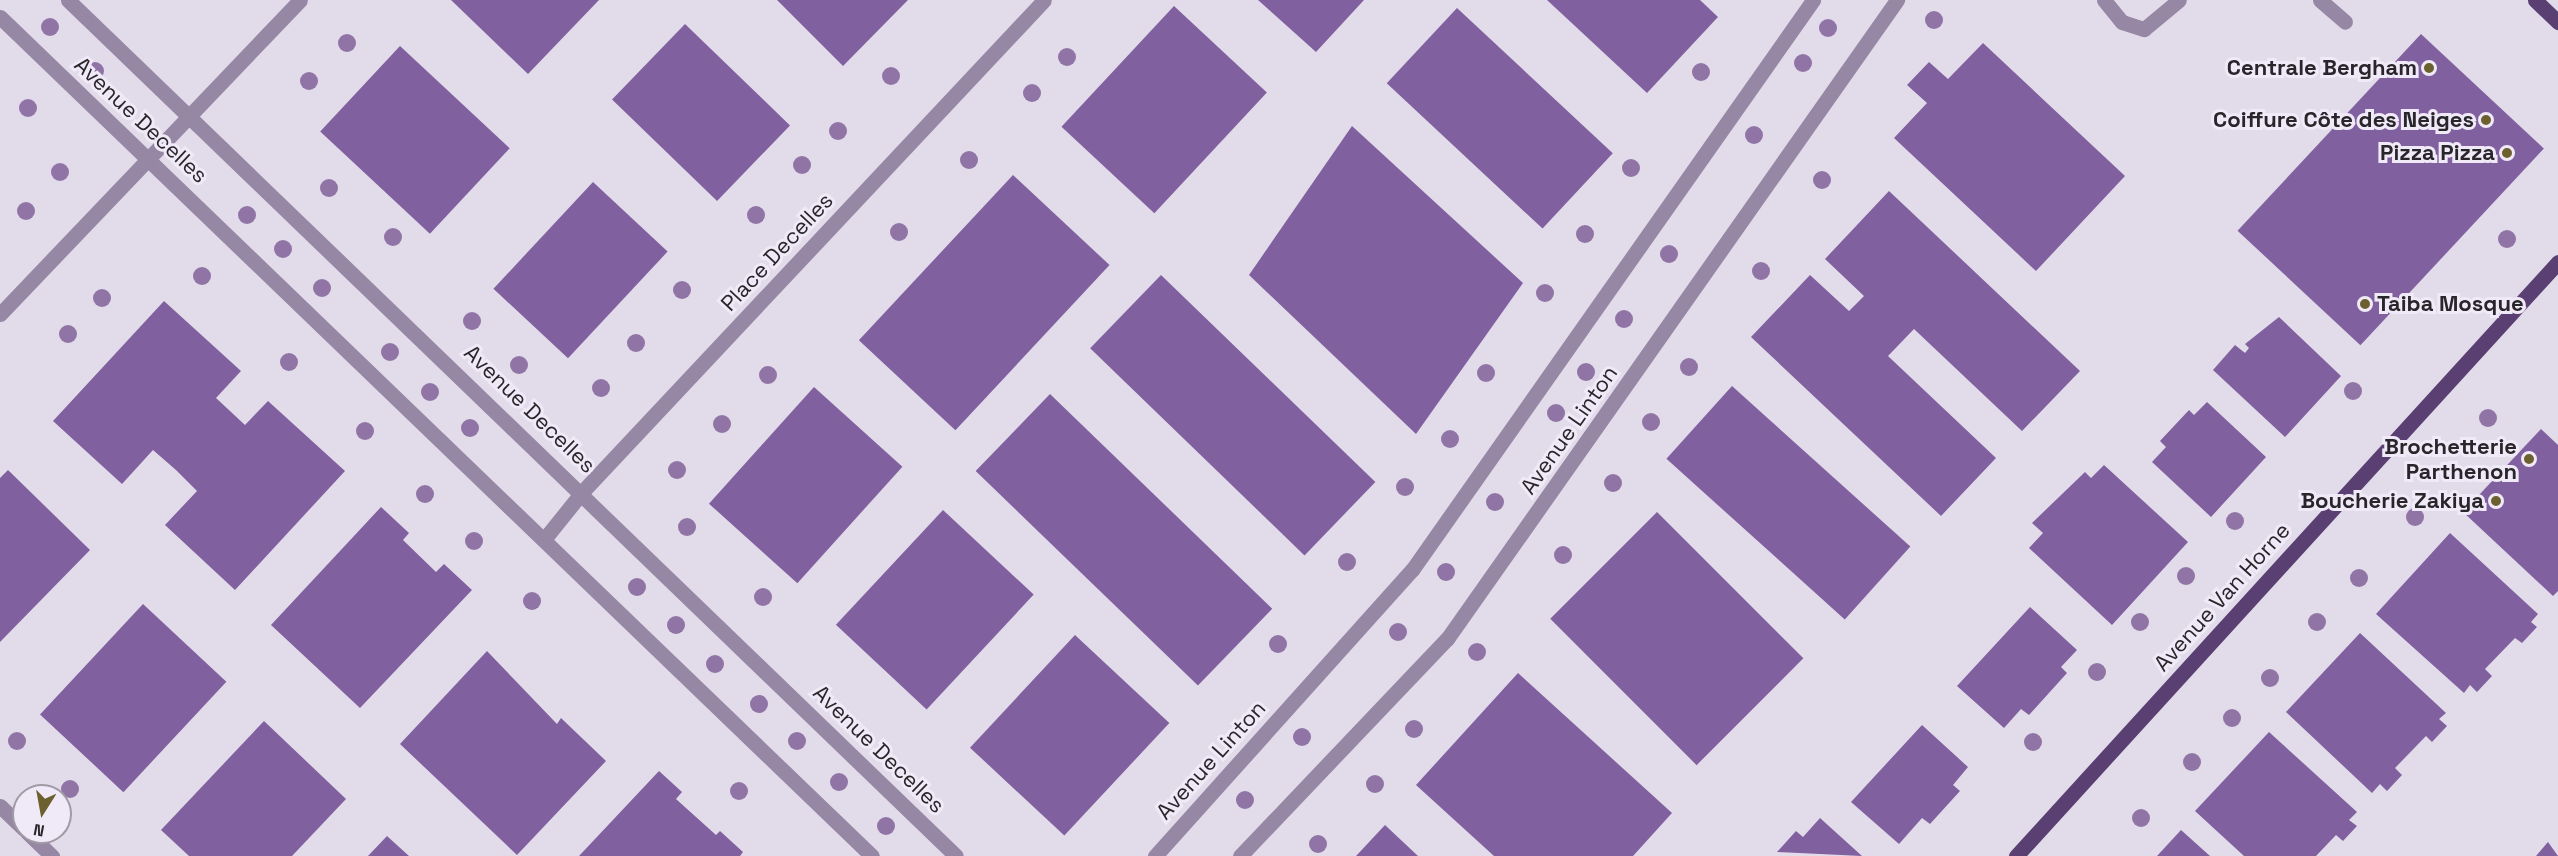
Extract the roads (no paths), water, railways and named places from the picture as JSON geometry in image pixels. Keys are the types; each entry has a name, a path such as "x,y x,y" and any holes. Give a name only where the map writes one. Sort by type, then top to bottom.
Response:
{"main road":[{"path":"2535,0 2558,22"},
{"name":"Avenue Van Horne","path":"2016,856 2558,262"}],"street":[{"name":"Avenue Decelles","path":"68,0 583,491 956,856"},
{"path":"0,314 191,117 300,0"},
{"name":"Place Decelles","path":"546,537 583,491 1044,0"},
{"name":"Avenue Linton","path":"1155,856 1413,570 1813,0"},
{"name":"Avenue Linton","path":"1240,856 1447,639 1897,0"},
{"path":"2104,0 2122,21 2144,29 2179,0"},
{"path":"2320,0 2345,22"},
{"name":"Avenue Decelles","path":"0,17 546,537 872,856"},
{"path":"0,806 12,818"},
{"path":"40,844 52,856"}],"place":[{"name":"Centrale Bergham","path":"2429,68"},
{"name":"Coiffure Côte des Neiges","path":"2486,120"},
{"name":"Pizza Pizza","path":"2507,153"},
{"name":"Taiba Mosque","path":"2365,304"},
{"name":"Brochetterie Parthenon","path":"2529,459"},
{"name":"Boucherie Zakiya","path":"2496,501"}]}
